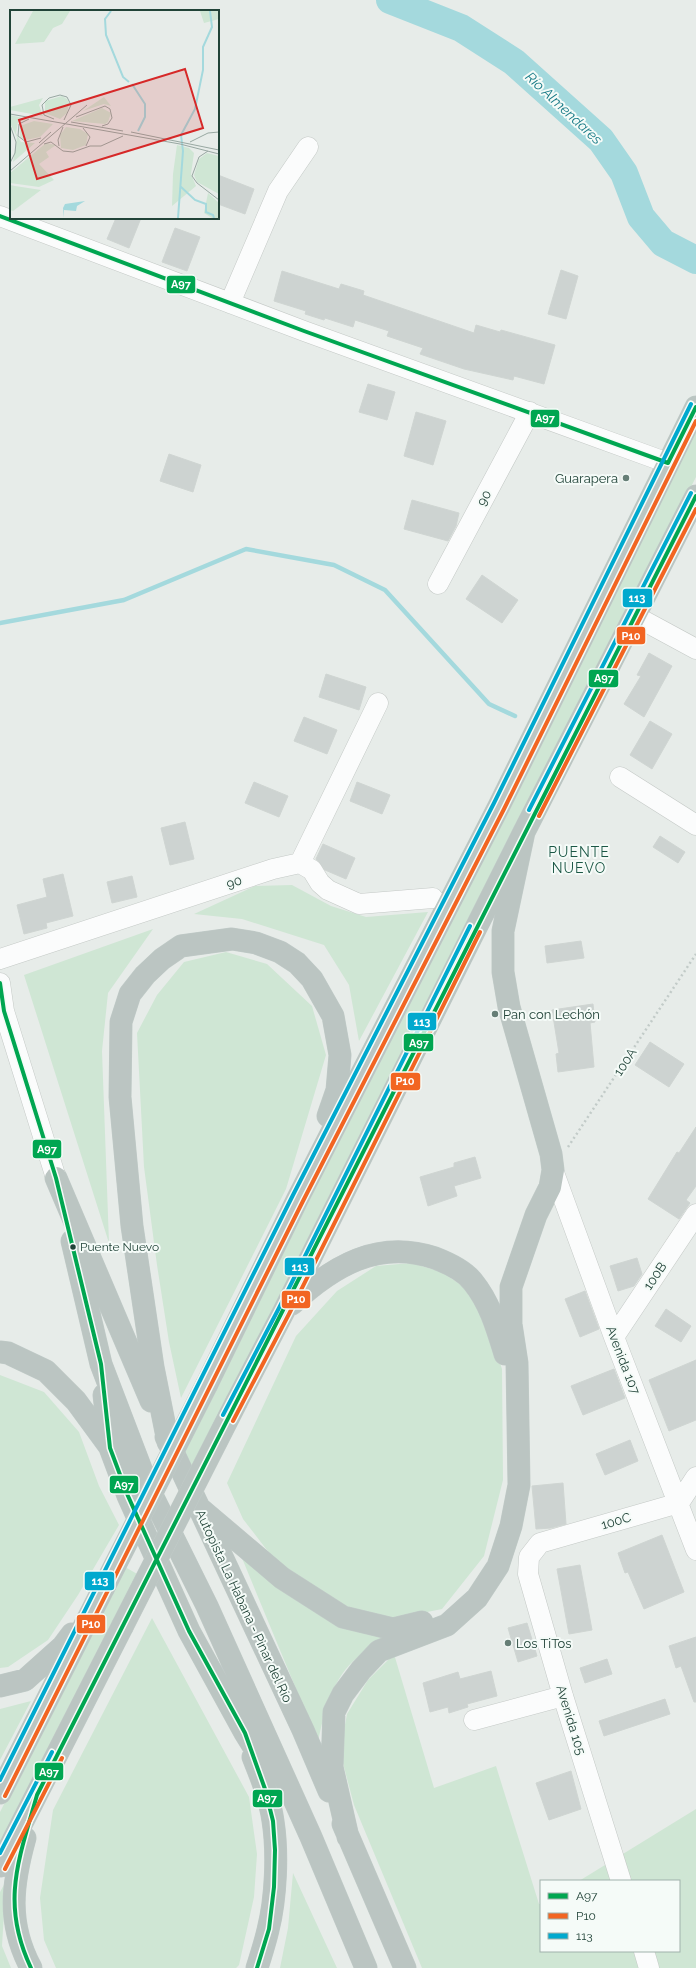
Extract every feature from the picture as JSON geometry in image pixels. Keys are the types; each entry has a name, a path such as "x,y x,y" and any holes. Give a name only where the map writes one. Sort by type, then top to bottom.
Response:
{"highway":[{"path":"0,1793 207,1384 298,1198 495,813 696,407"},
{"path":"0,1866 284,1311 524,832 696,496"},
{"path":"348,1837 332,1767 334,1712 343,1694 361,1670 379,1651 447,1625 477,1598 498,1566 510,1526 519,1485 517,1363 511,1324 511,1286 536,1214 550,1187 553,1170 551,1154 509,1007 503,972 503,931 524,832"},
{"path":"168,1442 154,1367 132,1226 120,1097 121,1022 130,994 144,975 162,959 182,946 205,941 232,939 256,943 280,952 297,963 312,979 333,1016 340,1055 337,1090 298,1198"},
{"name":"Autopista La Habana - Pinar del Río","path":"56,1178 101,1364 148,1487 207,1606 311,1837 366,1968"},
{"name":"Autopista La Habana - Pinar del Río","path":"56,1178 168,1442 303,1730 405,1968"},
{"path":"197,1506 282,1578 343,1618 393,1629 428,1621 459,1603 486,1565 500,1523 511,1478 508,1365 490,1309 472,1281 450,1264 422,1254 389,1251 354,1260 329,1273 284,1311"},
{"path":"0,1352 8,1353 46,1371 76,1401 110,1448 148,1487"},
{"path":"101,1364 110,1448 128,1496 189,1631 245,1733 311,1837"},
{"path":"0,1686 25,1680 63,1646 103,1589"},
{"path":"245,1733 265,1789 273,1820 275,1850 274,1886 269,1929 257,1968"},
{"path":"31,1968 22,1951 13,1907 18,1865 37,1795"}],"street":[{"path":"230,303 278,191 308,147"},
{"path":"0,216 230,303 668,463"},
{"name":"90","path":"438,584 530,412"},
{"path":"635,616 696,649"},
{"path":"378,704 300,864 312,870 320,883 328,890 359,904 433,898"},
{"path":"620,777 696,825"},
{"name":"90","path":"0,959 273,869 300,864"},
{"name":"Autopista La Habana - Pinar del Río","path":"0,983 4,1011 56,1178"},
{"name":"Avenida 107","path":"553,1170 614,1337 696,1550"},
{"name":"100B","path":"614,1337 696,1214"},
{"path":"679,1503 696,1477"},
{"name":"100C","path":"529,1557 540,1543 679,1503"},
{"name":"Avenida 105","path":"529,1557 528,1574 563,1696 622,1880"},
{"path":"474,1720 563,1696"},
{"path":"644,1952 649,1968"}],"path":[{"name":"100A","path":"553,1170 696,954"}],"green space":[{"path":"696,426 696,477 346,1169 192,1467 184,1450"},
{"path":"292,885 331,906 366,917 428,912 359,1041 349,985 324,945 242,919 194,914 255,886"},
{"path":"153,929 108,993 102,1051 109,1243 24,975"},
{"path":"226,952 267,964 312,1006 326,1055 286,1189 181,1398 169,1342 144,1167 137,1033 157,995 184,962"},
{"path":"411,1263 442,1272 467,1289 489,1330 502,1369 503,1480 484,1556 442,1609 392,1619 344,1611 298,1581 270,1554 243,1519 227,1483 296,1336 337,1291 376,1266"},
{"path":"0,1375 44,1392 79,1432 99,1486 119,1525 78,1595 48,1640 8,1667 0,1668"},
{"path":"237,1546 389,1637 362,1654 349,1665 342,1674 327,1707 318,1742"},
{"path":"125,1567 139,1575 0,1847 0,1812"},
{"path":"152,1618 249,1797 257,1854 254,1897 239,1965 236,1968 56,1968 44,1940 40,1898 53,1810"},
{"path":"394,1654 434,1788 496,1766 540,1904 540,1952 680,1952 680,1880 581,1880 696,1809 696,1968 422,1968 354,1805 340,1752 347,1714 368,1680"},
{"path":"31,1701 0,1760 0,1709"},
{"path":"293,1873 337,1968 280,1968 288,1928"},
{"path":"6,1881 2,1946 11,1968 0,1968 0,1892"}],"building":[{"path":"219,175 254,189 245,214 219,204"},
{"path":"116,219 141,219 129,248 107,239"},
{"path":"175,228 200,237 187,271 162,262"},
{"path":"561,270 578,276 566,319 548,314"},
{"path":"282,271 339,289 341,284 364,291 363,295 474,333 476,325 500,332 501,330 555,345 544,384 514,376 513,380 464,369 420,354 423,348 387,336 389,331 355,320 353,327 325,318 324,320 305,314 306,311 274,301"},
{"path":"368,384 395,392 387,420 359,412"},
{"path":"416,412 446,421 433,465 404,456"},
{"path":"169,454 201,465 193,492 160,481"},
{"path":"412,500 459,513 456,526 448,541 404,529"},
{"path":"482,575 518,600 502,623 466,599"},
{"path":"649,653 672,666 644,717 624,704 641,676 637,675"},
{"path":"326,674 366,687 359,710 319,697"},
{"path":"304,717 337,730 327,754 294,741"},
{"path":"650,721 672,734 652,769 630,755"},
{"path":"254,782 288,796 279,817 245,803"},
{"path":"357,782 390,795 382,814 350,801"},
{"path":"185,822 194,859 170,865 161,828"},
{"path":"660,836 685,852 678,863 653,847"},
{"path":"323,844 355,858 346,879 325,870 316,859"},
{"path":"63,874 73,916 46,923 47,928 24,934 17,905 47,897 43,879"},
{"path":"132,876 137,897 112,903 107,882"},
{"path":"581,941 584,958 547,963 545,946"},
{"path":"593,1004 595,1022 590,1023 594,1067 558,1072 556,1054 559,1053 552,1010"},
{"path":"650,1042 684,1064 669,1087 635,1065"},
{"path":"696,1127 696,1186 686,1200 690,1203 679,1219 648,1199 677,1152 679,1153"},
{"path":"475,1157 481,1178 454,1186 457,1196 428,1206 420,1177 454,1167 454,1163"},
{"path":"637,1258 642,1274 634,1286 618,1291 610,1266"},
{"path":"585,1291 599,1329 580,1337 565,1299"},
{"path":"666,1309 691,1326 681,1342 655,1326"},
{"path":"696,1360 696,1420 669,1431 649,1380"},
{"path":"614,1369 625,1398 583,1415 571,1386"},
{"path":"630,1440 638,1461 605,1475 596,1454"},
{"path":"563,1483 566,1524 551,1528 536,1529 532,1486"},
{"path":"662,1535 684,1592 644,1609 628,1572 625,1573 618,1553"},
{"path":"580,1565 592,1630 569,1634 557,1569"},
{"path":"527,1623 537,1656 518,1662 508,1628"},
{"path":"696,1637 696,1702 694,1702 681,1666 676,1668 669,1646"},
{"path":"607,1659 612,1674 585,1683 580,1668"},
{"path":"491,1671 497,1696 467,1704 468,1707 449,1713 448,1707 430,1712 423,1683 458,1672 460,1679"},
{"path":"665,1699 670,1714 604,1736 599,1721"},
{"path":"571,1771 581,1809 549,1820 536,1783"}],"waterway":[{"name":"Río Almendares","path":"390,0 461,28 514,62 601,140 624,173 641,217 663,243 696,260"},
{"path":"0,623 124,600 246,549 334,565 385,590 489,704 515,716"}],"transit line":[{"name":"A97","path":"0,216 304,331 668,463 696,407"},
{"name":"113","path":"0,1780 293,1195 494,803 691,404"},
{"name":"P10","path":"5,1796 303,1201 504,809 696,421"},
{"name":"113","path":"529,810 691,493"},
{"name":"A97","path":"31,1968 22,1945 16,1923 15,1902 19,1861 37,1795 696,496"},
{"name":"P10","path":"539,816 696,509"},
{"name":"113","path":"223,1415 279,1308 470,926"},
{"name":"P10","path":"233,1421 289,1314 480,932"},
{"name":"A97","path":"0,983 4,1011 56,1178 101,1364 110,1448 128,1496 189,1631 245,1733 265,1789 273,1821 275,1850 274,1887 269,1929 257,1968"},
{"name":"113","path":"0,1853 52,1752"},
{"name":"P10","path":"5,1869 62,1758"}],"place":[{"name":"Guarapera","path":"626,478"},
{"name":"Pan con Lechón","path":"495,1014"},
{"name":"Puente Nuevo","path":"73,1247"},
{"name":"Los TiTos","path":"508,1643"}],"district":[{"name":"PUENTE NUEVO","path":"579,860"}]}
